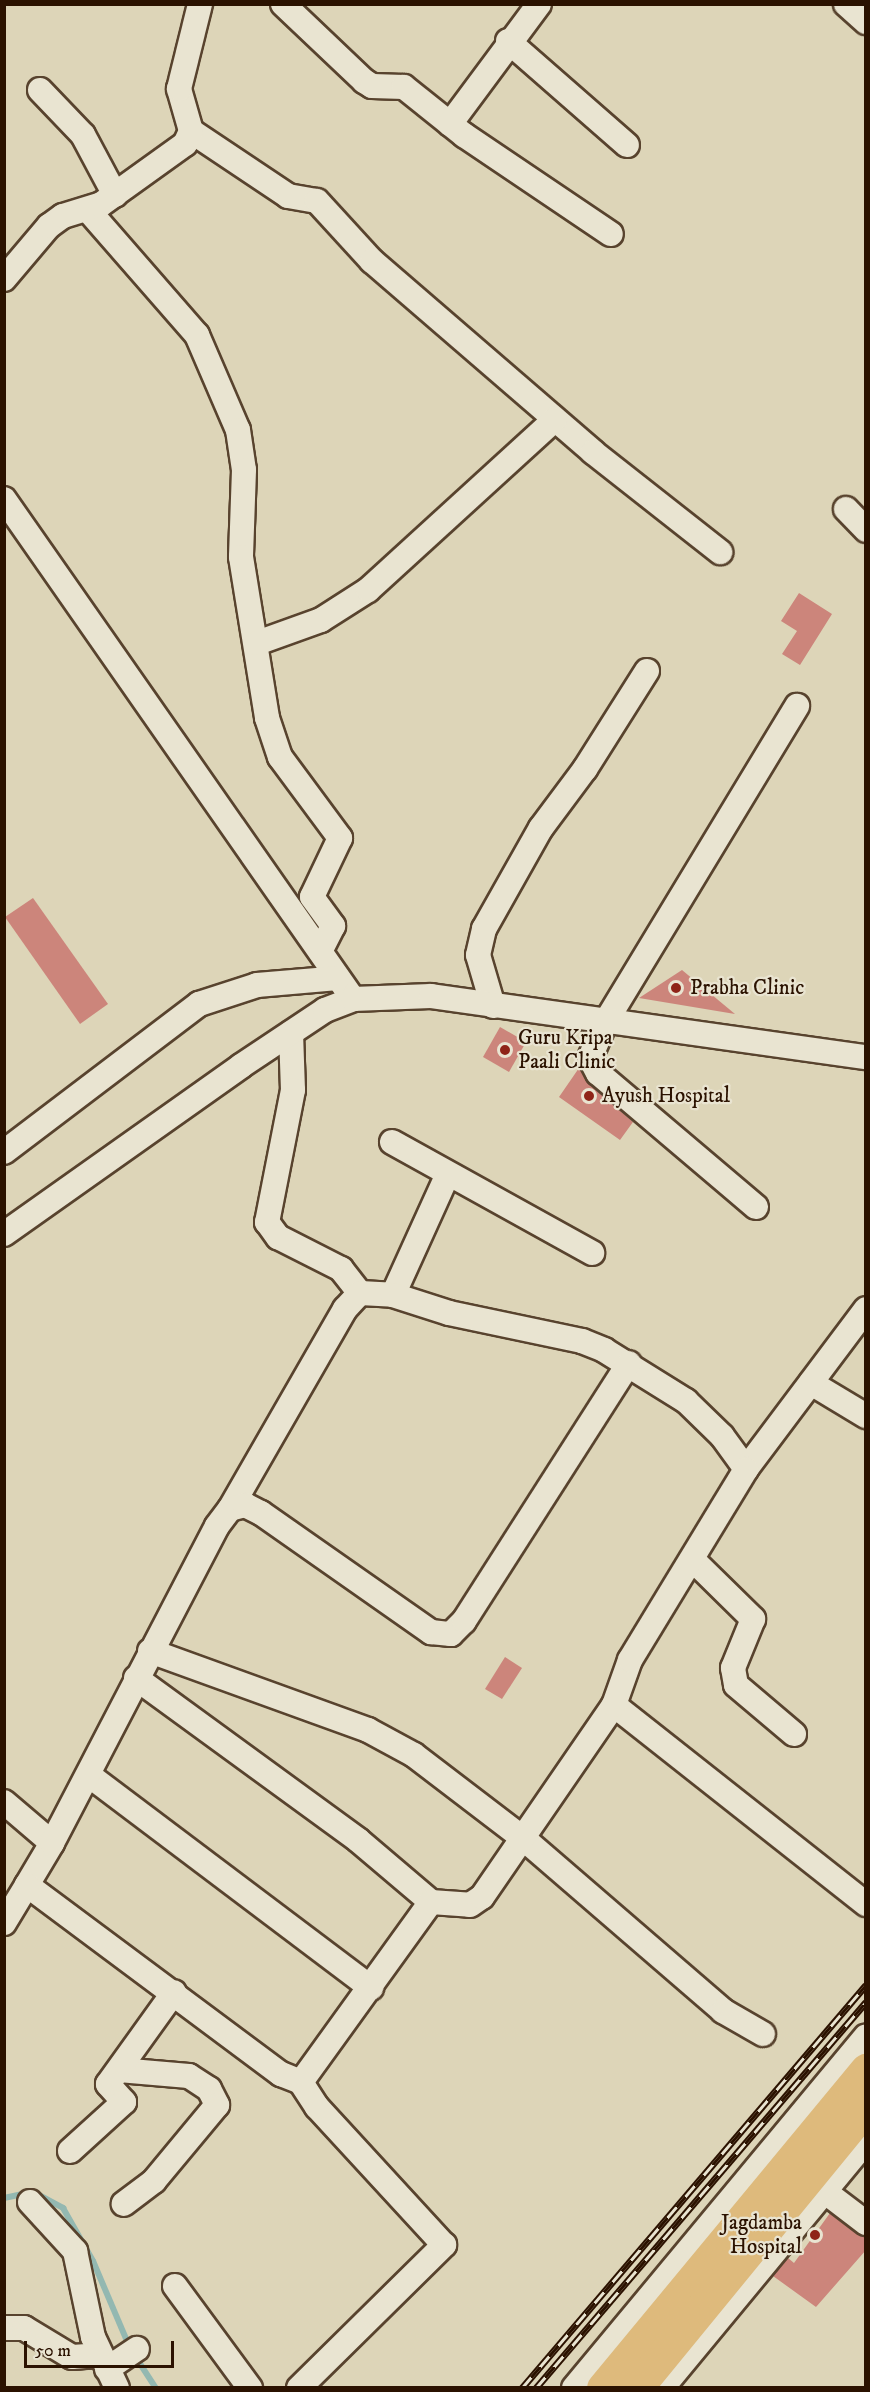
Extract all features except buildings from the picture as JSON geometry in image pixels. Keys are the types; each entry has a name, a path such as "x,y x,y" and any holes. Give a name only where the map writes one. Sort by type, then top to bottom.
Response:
{"highway":[{"path":"603,2388 866,2070"},
{"path":"636,2388 866,2107"}],"street":[{"path":"200,4 179,89 191,131 288,196 317,201 372,261 555,419 720,552"},
{"path":"283,4 372,87 404,87 450,124 611,234"},
{"path":"450,124 508,41 539,4"},
{"path":"846,4 866,22"},
{"path":"508,41 627,145"},
{"path":"40,90 83,135 115,195"},
{"path":"4,279 49,226 88,210 115,195 177,154 191,131"},
{"path":"88,210 197,335 238,430 244,470 241,557 257,643 267,718 280,757 340,838 312,897 333,926 320,951"},
{"path":"257,643 321,621 368,590 555,419"},
{"path":"4,499 353,999"},
{"path":"846,509 866,530"},
{"path":"493,1006 478,955 484,929 541,828 585,769 647,671"},
{"path":"756,1207 591,1067 592,1049 605,1023 797,706"},
{"path":"4,1152 200,1004 257,986 338,978"},
{"path":"4,1234 291,1033 353,999 409,994 605,1023 866,1057"},
{"path":"291,1033 293,1090 267,1222 278,1237 341,1269 360,1293 393,1295 449,1313 582,1341 628,1363 686,1401 722,1436 747,1469"},
{"path":"392,1142 592,1253"},
{"path":"393,1295 448,1174"},
{"path":"4,1923 90,1776 150,1651 230,1509 345,1309 360,1293"},
{"path":"136,1678 367,1847 432,1902 454,1906 482,1898 614,1705 635,1649 694,1561 747,1469 866,1310"},
{"path":"230,1509 245,1505 261,1513 431,1632 451,1634 464,1621 628,1363"},
{"path":"811,1383 866,1416"},
{"path":"694,1561 753,1619 733,1668 736,1685 794,1734"},
{"path":"150,1651 393,1742 524,1839 723,2011 763,2034"},
{"path":"614,1705 866,1904"},
{"path":"90,1776 371,1988"},
{"path":"4,1802 35,1823 52,1843"},
{"path":"27,1885 174,1992 281,2074 301,2082 317,2107 444,2245 299,2388"},
{"path":"301,2082 432,1902"},
{"path":"70,2151 124,2102 108,2084 174,1992"},
{"path":"574,2388 866,2036"},
{"path":"119,2070 189,2076 209,2089 217,2105 154,2181 124,2204"},
{"path":"662,2388 866,2140"},
{"path":"824,2191 866,2223"},
{"path":"4,2328 24,2328 72,2357 116,2364 75,2251 30,2202"},
{"path":"175,2286 250,2388"}],"waterway":[{"path":"4,2198 27,2193"},
{"path":"37,2194 63,2208 93,2261 130,2348"},
{"path":"135,2356 156,2388"}],"railway":[{"path":"522,2388 866,1985"},
{"path":"536,2388 866,2002"}],"place":[{"name":"Prabha Clinic","path":"676,988"},
{"name":"Guru Kripa Paali Clinic","path":"505,1050"},
{"name":"Ayush Hospital","path":"589,1096"},
{"name":"Jagdamba Hospital","path":"815,2235"}]}
